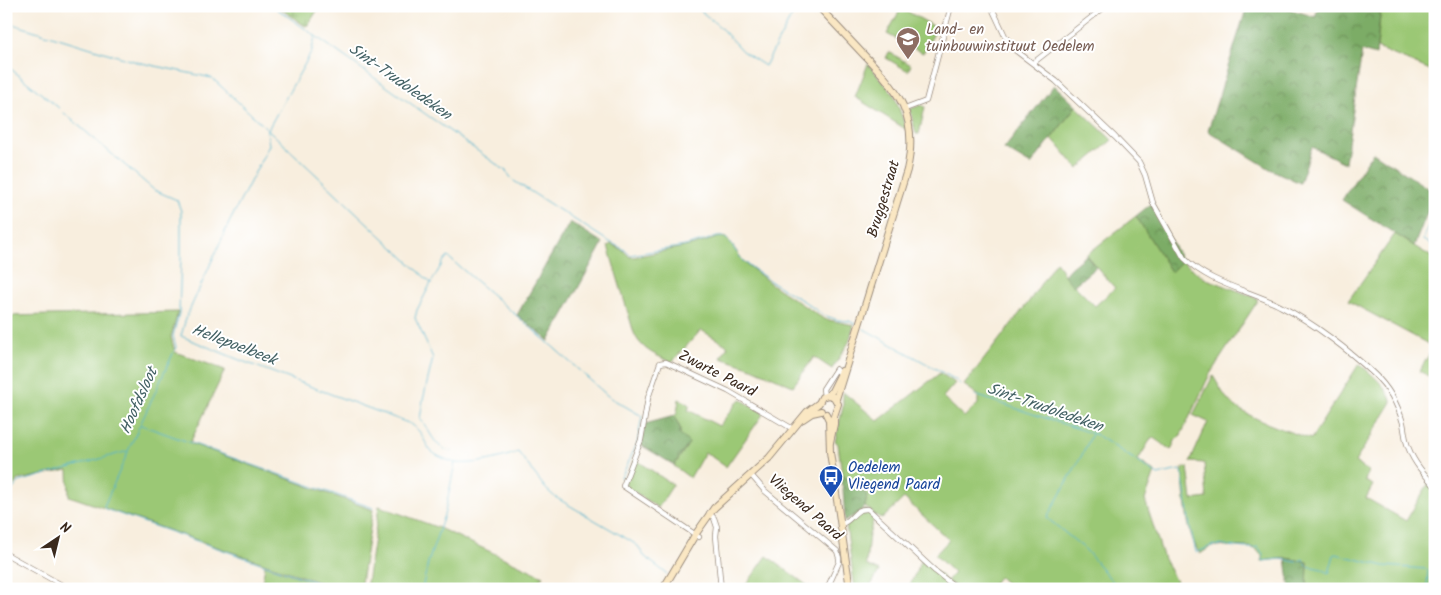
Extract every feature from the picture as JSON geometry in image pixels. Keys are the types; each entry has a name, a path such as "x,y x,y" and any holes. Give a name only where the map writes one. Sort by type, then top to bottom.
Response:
{"main road":[{"name":"Bruggestraat","path":"818,6 886,78 897,93 905,109 911,145 907,170 842,374 836,399"},
{"name":"Bruggestraat","path":"826,396 832,391 842,374"},
{"path":"663,589 718,504 769,458 806,412 826,396 836,399 838,406 835,412 834,428 830,442"},
{"path":"818,403 829,420 830,442 850,589"},
{"path":"802,419 812,413 835,412"}],"street":[{"path":"905,109 926,102 951,6"},
{"path":"991,6 1010,44 1020,55 1056,81 1139,162 1153,203 1181,252 1191,265 1215,280 1248,291 1296,314 1375,374 1394,401 1403,423 1411,454 1420,469 1435,486"},
{"path":"1033,63 1106,6"},
{"name":"Zwarte Paard","path":"697,536 623,486 640,445 648,398 658,367 662,361 720,387 793,429"},
{"name":"Vliegend Paard","path":"751,475 765,491 837,551 839,562 827,589"},
{"path":"841,524 847,522 859,510 868,509 938,574 958,589"},
{"path":"710,514 717,527 720,589"},
{"path":"6,554 69,589"}],"green space":[{"path":"277,6 320,6 308,25 305,26"},
{"path":"1247,6 1280,6 1315,17 1319,6 1381,6 1376,55 1362,51 1345,163 1312,147 1300,183 1270,169 1208,131"},
{"path":"1381,6 1435,6 1435,72 1377,48"},
{"path":"901,8 937,28 923,53 887,34"},
{"path":"889,52 911,65 908,71 886,58"},
{"path":"868,64 894,95 907,130 855,97"},
{"path":"1054,85 1076,106 1031,165 1004,149"},
{"path":"921,105 925,107 919,134 916,134 910,109"},
{"path":"1076,106 1112,140 1078,169 1052,138"},
{"path":"1373,152 1435,193 1414,246 1342,200"},
{"path":"1151,204 1182,261 1171,272 1136,216"},
{"path":"1136,216 1171,271 1182,261 1204,278 1257,298 1257,302 1210,374 1180,437 1176,439 1171,450 1152,437 1138,460 1155,472 1145,500 1164,559 1180,589 1012,589 999,577 989,589 960,589 947,581 954,573 935,555 949,540 904,498 882,519 865,507 867,495 842,475 838,444 835,441 843,407 843,392 878,421 940,373 955,383 943,397 964,417 978,404 978,395 964,385 1030,300 1056,261 1064,275 1095,306 1115,288 1086,255"},
{"path":"570,222 603,243 549,341 517,315"},
{"path":"1395,234 1435,259 1435,379 1419,371 1434,347 1348,301"},
{"path":"720,237 727,238 744,262 771,284 824,319 854,325 849,342 832,369 814,357 793,386 752,368 721,358 728,346 701,330 672,362 655,355 641,344 634,333 608,246 611,244 624,251 630,257 634,257 694,245"},
{"path":"1086,255 1096,267 1073,286 1064,275"},
{"path":"178,312 171,337 175,352 225,370 190,443 373,510 360,589 339,589 69,496 68,470 18,480 6,494 6,316"},
{"path":"1359,364 1374,376 1392,402 1355,462 1368,471 1365,481 1373,485 1366,498 1406,521 1428,484 1430,483 1435,488 1435,589 1307,589 1308,562 1286,558 1262,561 1262,556 1257,550 1250,547 1212,546 1200,554 1191,535 1182,469 1188,467 1192,500 1207,498 1204,463 1190,462 1208,422 1193,415 1213,376 1230,402 1247,414 1311,439"},
{"path":"679,399 690,405 688,410 719,426 740,399 764,413 726,467 705,452 690,478 674,466 689,443 680,434 680,428 674,416 677,413"},
{"path":"674,416 680,428 680,434 689,443 674,465 641,445 645,424"},
{"path":"635,459 673,485 658,508 626,486 625,483"},
{"path":"842,475 867,495 865,507 845,521 843,489 839,476"},
{"path":"379,506 439,528 543,576 534,589 366,589"},
{"path":"865,510 875,515 869,534 866,565 879,571 869,589 855,589 846,525 856,513"},
{"path":"767,556 812,589 743,589"},
{"path":"1286,558 1308,562 1307,589 1290,589"},
{"path":"922,559 956,589 908,589"},
{"path":"265,565 334,589 261,589"}],"waterway":[{"name":"Sint-Trudoledeken","path":"273,6 506,171 512,179"},
{"path":"695,6 721,28 742,51 765,66 797,6"},
{"path":"6,22 137,62 212,78 431,283 417,310 415,318 433,358 420,419 433,439 441,447 452,451"},
{"name":"Hellepoelbeek","path":"315,37 311,53 267,131 269,145 229,223 186,318 181,336 242,361 411,424 420,433 430,450 455,463 445,512 428,563 422,589"},
{"name":"Hoofdsloot","path":"6,65 59,108"},
{"name":"Hoofdsloot","path":"64,113 154,190 177,200 181,211 181,257"},
{"name":"Sint-Trudoledeken","path":"514,181 625,250 630,255 685,246 717,237 724,237 742,260 770,281 823,315 856,324"},
{"path":"1435,210 1423,240 1435,247"},
{"path":"431,283 448,257 609,397 642,416 637,444 621,478"},
{"name":"Hoofdsloot","path":"6,497 19,482 128,451 176,347 173,336 179,313 181,258"},
{"name":"Sint-Trudoledeken","path":"864,329 960,384"},
{"name":"Sint-Trudoledeken","path":"975,395 1097,435 1158,475 1182,471 1190,527 1196,552 1216,545 1258,547 1263,554 1263,561 1280,559 1297,562 1303,559 1307,566 1322,569 1329,573 1334,555 1336,554 1384,566 1427,569 1427,585 1430,589"},
{"path":"141,425 373,508"},
{"path":"1092,434 1047,518 1085,549 1119,589"},
{"path":"128,452 104,506 105,509 335,589"},
{"path":"455,463 487,461 518,452 546,489 555,497 638,546 644,556 667,574"}],"place":[{"name":"Land- en tuinbouwinstituut Oedelem","path":"908,60"},
{"name":"Oedelem Vliegend Paard","path":"831,498"}]}
